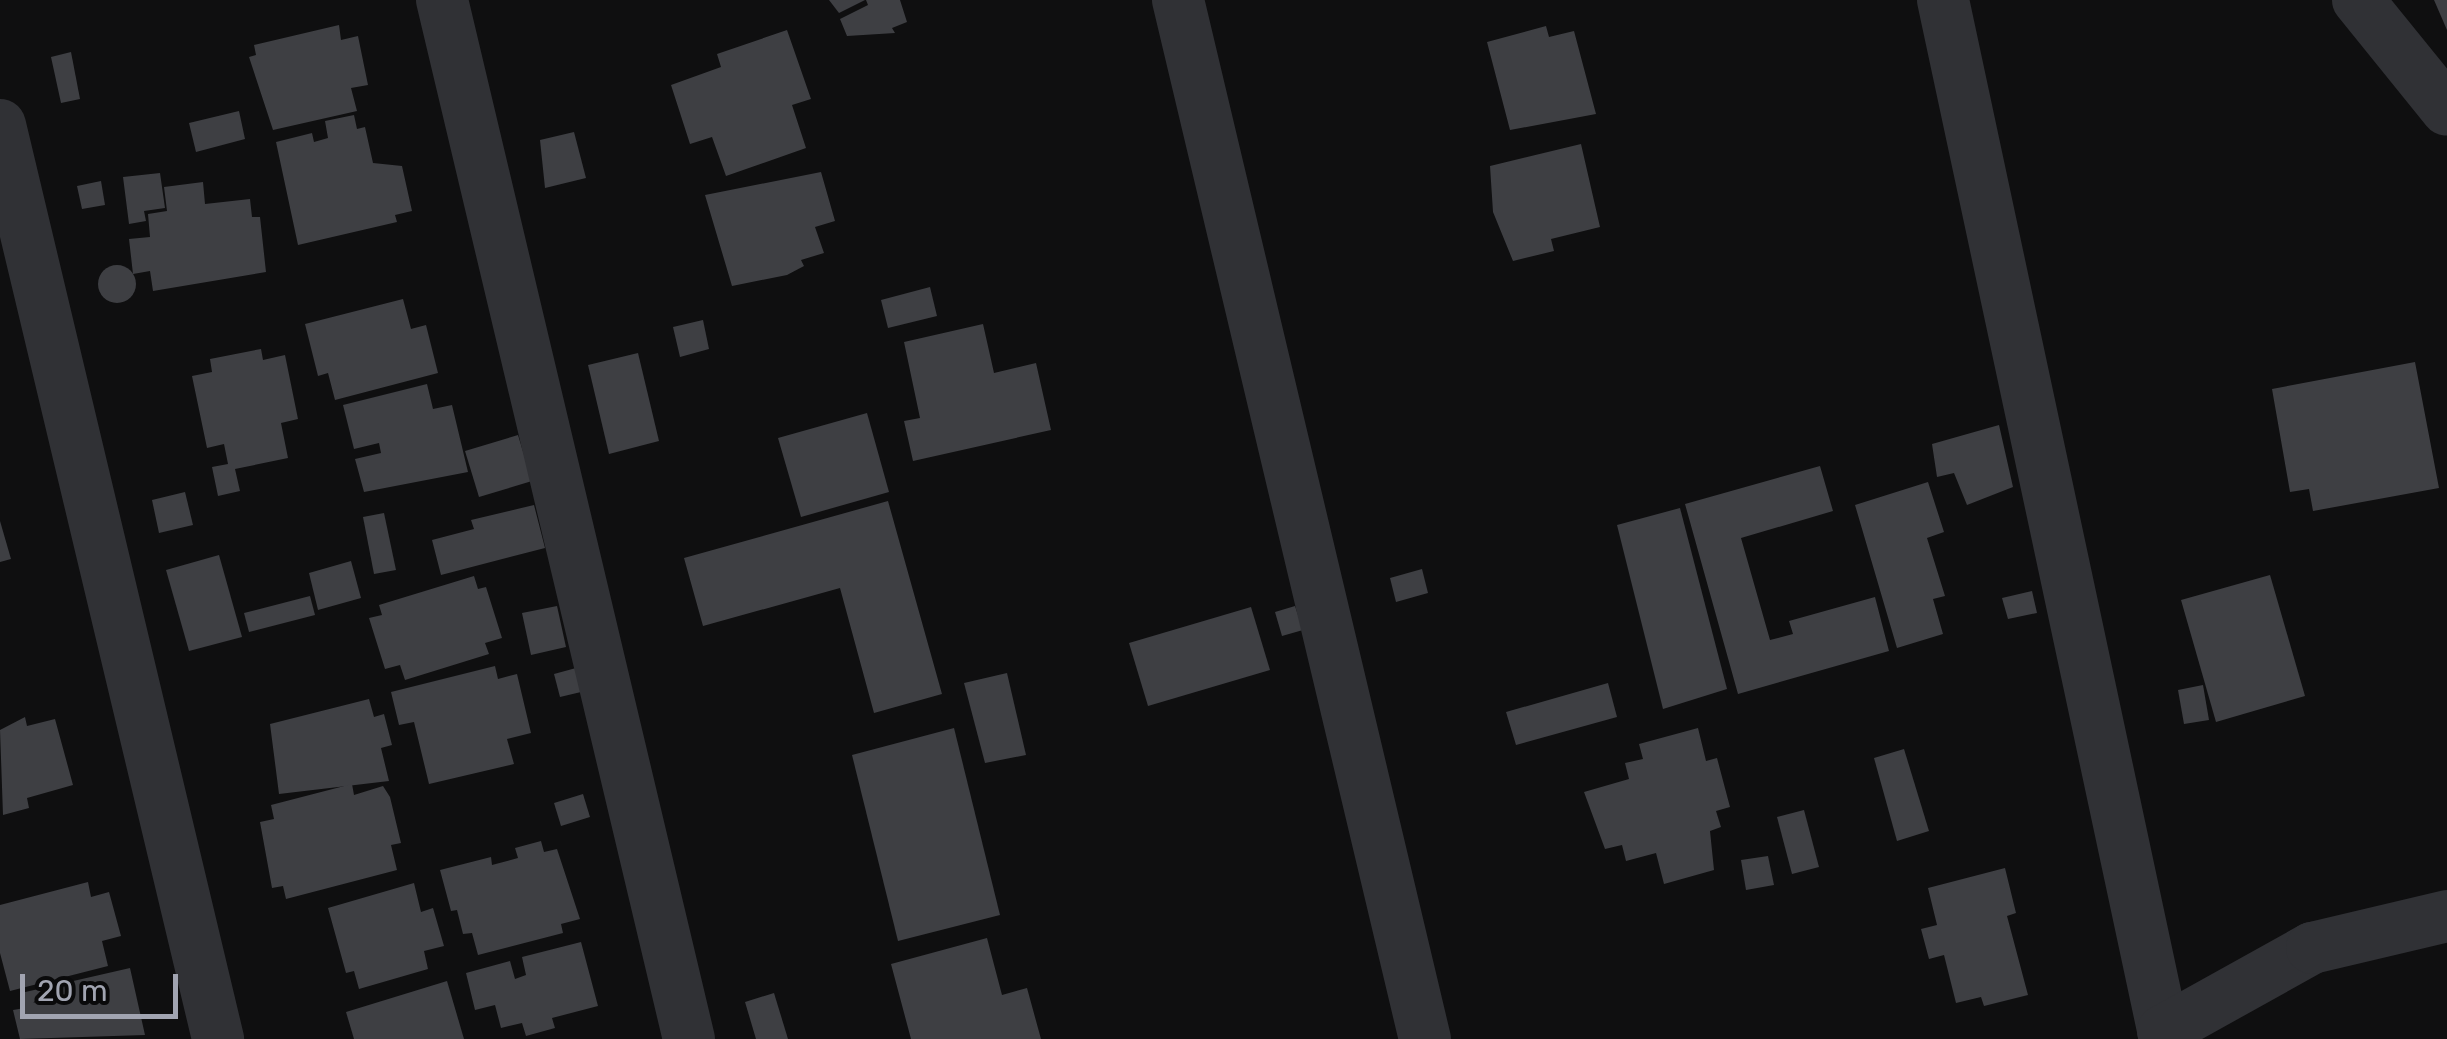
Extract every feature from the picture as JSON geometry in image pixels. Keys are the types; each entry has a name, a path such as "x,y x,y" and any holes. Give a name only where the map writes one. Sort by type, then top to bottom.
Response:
{"street":[{"path":"442,0 689,1039"},
{"path":"1178,0 1425,1039"},
{"path":"1944,0 2164,1035 2312,948 2447,916"},
{"path":"2358,0 2447,110"},
{"path":"0,125 218,1039"}],"building":[{"path":"829,0 865,0 839,13"},
{"path":"866,0 900,0 907,22 892,28 895,33 847,36 840,19 868,5"},
{"path":"2434,0 2447,0 2447,30"},
{"path":"339,25 341,40 358,36 368,85 351,88 357,111 273,130 249,57 256,55 254,45"},
{"path":"1546,26 1549,37 1574,31 1596,114 1510,130 1487,42"},
{"path":"787,30 811,99 792,105 806,148 726,176 712,137 690,144 671,85 721,67 717,54"},
{"path":"71,52 80,99 61,103 51,57"},
{"path":"239,111 245,139 196,152 189,123"},
{"path":"354,115 357,129 365,127 373,163 402,166 412,211 395,215 397,222 298,245 276,142 312,133 314,142 328,138 325,121"},
{"path":"574,132 586,178 545,188 540,140"},
{"path":"1581,144 1600,227 1551,239 1554,251 1513,261 1493,212 1490,166"},
{"path":"821,172 835,221 815,227 824,253 801,260 804,266 787,275 732,286 705,195"},
{"path":"160,173 165,208 144,211 146,221 129,224 123,177"},
{"path":"101,181 105,205 82,209 77,186"},
{"path":"203,182 205,204 250,199 252,217 260,217 266,272 153,291 150,271 133,274 129,239 150,237 148,214 167,211 164,187"},
{"path":"117,265 130,271 136,284 130,297 117,303 104,297 98,284 104,271"},
{"path":"930,287 937,316 888,328 881,300"},
{"path":"403,299 411,329 426,325 438,373 335,400 328,373 318,376 305,324"},
{"path":"703,320 709,349 680,357 673,327"},
{"path":"983,324 994,373 1036,363 1051,430 913,461 904,421 920,418 904,342"},
{"path":"261,349 263,360 285,355 298,419 281,423 288,458 235,469 240,491 218,496 212,467 228,464 224,444 207,448 192,376 212,372 210,359"},
{"path":"638,353 659,441 609,454 588,365"},
{"path":"2415,362 2439,488 2313,511 2309,489 2290,492 2272,389"},
{"path":"427,384 433,409 452,405 468,472 364,492 355,459 381,453 379,443 354,449 343,405"},
{"path":"867,413 889,492 801,517 778,438"},
{"path":"1999,425 2013,487 1967,505 1954,473 1937,477 1932,444"},
{"path":"518,435 532,481 479,497 465,451"},
{"path":"1820,466 1833,511 1741,538 1770,640 1793,634 1789,621 1875,597 1889,651 1738,694 1685,504"},
{"path":"1928,482 1944,532 1927,538 1945,596 1933,599 1943,634 1897,648 1855,505"},
{"path":"185,492 193,525 159,533 152,500"},
{"path":"888,501 942,694 874,713 840,588 703,626 684,558"},
{"path":"534,505 545,548 441,575 432,540 474,529 471,520"},
{"path":"1680,508 1727,689 1663,709 1617,525"},
{"path":"384,513 396,570 374,574 363,517"},
{"path":"0,521 11,559 0,562"},
{"path":"219,555 242,637 189,651 166,570"},
{"path":"351,561 361,598 318,610 309,573"},
{"path":"1422,569 1428,593 1396,602 1390,578"},
{"path":"2270,575 2305,696 2216,722 2181,600"},
{"path":"474,576 478,589 486,587 502,638 485,643 489,654 405,680 400,665 385,669 369,618 382,615 379,605"},
{"path":"2032,591 2037,613 2008,619 2002,598"},
{"path":"310,596 315,615 249,632 244,613"},
{"path":"557,606 566,647 531,655 522,613"},
{"path":"1295,606 1303,630 1282,636 1275,612"},
{"path":"1251,607 1270,670 1148,706 1129,643"},
{"path":"495,666 498,679 517,674 531,733 507,739 514,764 429,784 414,722 399,725 391,692"},
{"path":"576,668 581,692 560,697 554,674"},
{"path":"1007,673 1026,755 985,763 964,683"},
{"path":"1608,683 1617,717 1516,745 1506,712"},
{"path":"2203,685 2209,720 2184,724 2178,690"},
{"path":"369,699 374,717 384,714 392,745 381,748 389,781 279,794 270,724"},
{"path":"25,717 27,726 55,719 73,785 27,798 29,808 3,815 0,730"},
{"path":"954,728 1000,915 898,941 852,755"},
{"path":"1698,728 1706,761 1717,758 1730,807 1716,811 1721,827 1710,831 1714,870 1664,884 1656,853 1626,861 1622,845 1605,849 1584,792 1629,779 1625,763 1643,759 1639,744"},
{"path":"1904,749 1929,831 1897,841 1874,758"},
{"path":"352,784 354,795 383,786 390,797 401,843 391,845 397,870 286,899 283,886 272,888 260,822 274,819 271,805"},
{"path":"583,794 590,817 561,826 554,803"},
{"path":"1804,810 1819,867 1792,874 1777,817"},
{"path":"541,841 544,852 557,849 580,919 561,924 563,933 478,955 472,933 463,934 457,910 451,911 440,870 491,857 492,865 518,858 515,848"},
{"path":"1768,856 1774,885 1746,890 1741,860"},
{"path":"2005,868 2016,913 2007,916 2028,995 1984,1006 1981,997 1956,1003 1944,955 1929,959 1921,929 1937,925 1928,888"},
{"path":"88,882 91,897 109,892 121,936 102,941 108,966 10,991 0,953 0,905"},
{"path":"414,883 421,912 433,908 444,946 424,951 428,969 359,989 354,971 346,973 328,908"},
{"path":"987,938 1002,995 1027,988 1041,1039 911,1039 891,964"},
{"path":"581,942 598,1006 552,1018 555,1028 526,1036 522,1023 501,1028 495,1005 475,1010 466,973 510,961 515,979 526,975 522,957"},
{"path":"130,968 145,1035 20,1039 13,1010 25,1008 21,993"},
{"path":"447,981 464,1039 354,1039 346,1012"},
{"path":"774,993 788,1039 756,1039 745,1002"}]}
